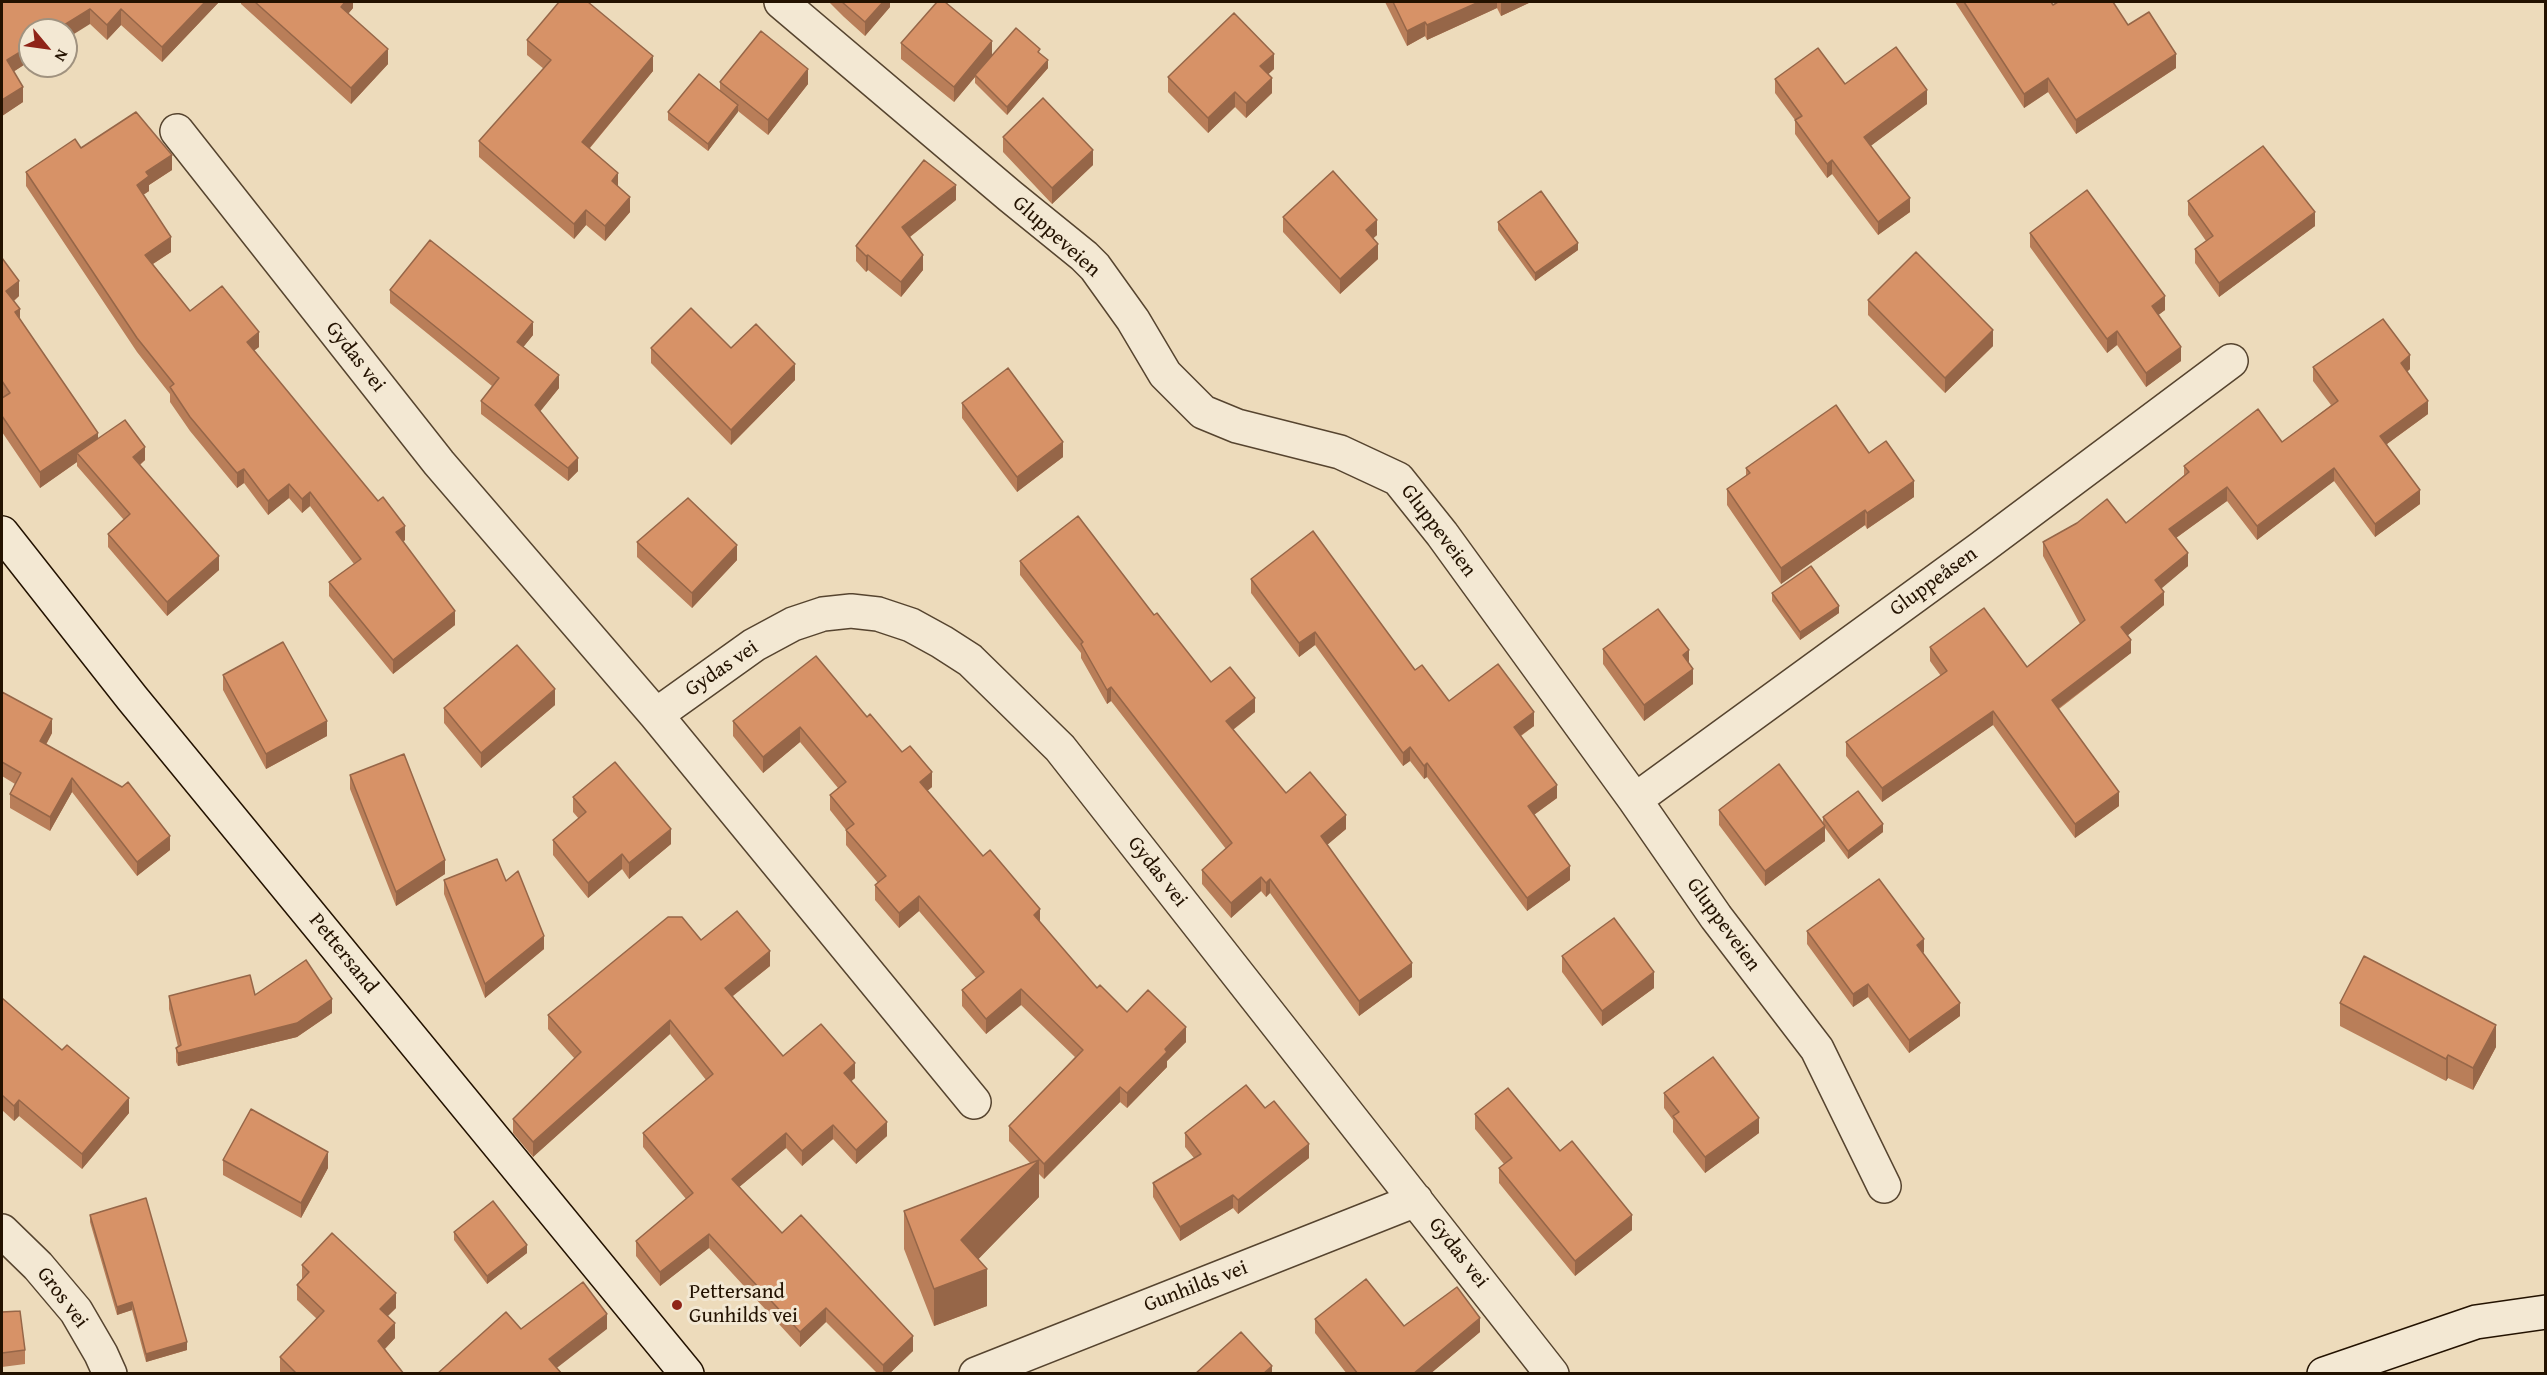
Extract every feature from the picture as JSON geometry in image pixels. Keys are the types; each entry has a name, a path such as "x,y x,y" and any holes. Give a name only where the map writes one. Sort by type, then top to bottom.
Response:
{"street":[{"name":"Gluppeveien","path":"782,2 1084,256 1095,267 1133,320 1165,374 1203,412 1237,426 1340,452 1398,479 1442,534 1635,800 1716,917 1817,1049 1884,1186"},
{"name":"Gydas vei","path":"177,131 439,463 656,715 974,1102"},
{"name":"Gluppeåsen","path":"1635,800 1981,548 2231,361"},
{"name":"Pettersand","path":"2,533 140,707 687,1374"},
{"name":"Gydas vei","path":"656,715 754,645 793,624 823,614 851,611 878,614 911,625 970,660 1060,748 1552,1374"},
{"name":"Gunhilds vei","path":"976,1374 1416,1200"},
{"name":"Gros vei","path":"2,1231 38,1266 76,1311 110,1374"},
{"path":"2324,1374 2476,1322 2546,1312"}],"building":[{"path":"2,2 205,2 162,47 121,9 107,25 90,9 75,18 18,18 18,53 7,60 23,87 2,100"},
{"path":"255,2 345,2 341,7 388,49 351,88"},
{"path":"559,2 588,2 653,56 582,142 618,173 612,181 630,197 605,226 586,210 574,224 479,141 551,60 527,40"},
{"path":"842,2 883,2 865,22"},
{"path":"937,2 945,2 992,41 954,87 901,43"},
{"path":"1393,2 1479,2 1427,25 1425,22 1407,31"},
{"path":"1964,2 2051,2 2053,5 2058,2 2113,2 2128,25 2149,12 2176,54 2076,120 2048,78 2024,94"},
{"path":"1234,13 1274,54 1260,66 1272,78 1246,103 1235,92 1208,118 1168,77"},
{"path":"1016,28 1040,49 1038,52 1048,60 1007,107 975,75"},
{"path":"761,31 808,69 768,120 720,82"},
{"path":"1896,47 1927,90 1864,137 1910,198 1878,222 1832,160 1827,164 1795,120 1802,116 1775,79 1818,48 1845,84"},
{"path":"699,74 738,105 708,144 668,112"},
{"path":"1043,98 1093,150 1052,188 1003,137"},
{"path":"136,112 172,155 146,172 149,176 137,185 171,237 145,255 190,311 222,286 259,332 247,342 378,501 383,497 405,526 396,532 455,611 393,660 329,582 361,559 310,492 302,499 289,484 268,501 244,469 237,473 190,417 170,387 174,384 137,338 26,172 75,139 81,148"},
{"path":"2263,146 2315,212 2219,283 2195,249 2213,236 2188,201"},
{"path":"924,160 956,185 902,227 923,255 901,282 856,246"},
{"path":"1333,171 1377,220 1366,230 1378,244 1340,279 1283,217"},
{"path":"2087,190 2165,296 2152,306 2181,347 2146,373 2117,331 2107,339 2030,233"},
{"path":"1541,191 1578,243 1535,273 1498,222"},
{"path":"430,240 533,322 517,342 559,375 535,405 578,458 568,468 481,401 499,378 390,290"},
{"path":"1916,252 1993,330 1945,378 1868,300"},
{"path":"2,258 19,281 6,291 20,309 15,312 98,433 40,472 2,416 2,398 10,393 2,381"},
{"path":"691,308 731,348 756,324 795,364 731,430 651,348"},
{"path":"2383,319 2410,355 2401,363 2428,401 2380,436 2420,490 2375,524 2334,468 2257,526 2227,487 2169,529 2188,553 2155,580 2164,592 2121,627 2131,640 2052,700 2119,792 2075,824 1993,711 1882,788 1846,742 1947,671 1930,647 1984,608 2027,667 2085,620 2043,542 2077,523 2107,499 2126,523 2189,472 2184,466 2258,409 2282,442 2338,401 2313,367"},
{"path":"1008,368 1063,442 1017,477 962,403"},
{"path":"1836,405 1869,453 1886,441 1914,481 1867,513 1865,510 1781,568 1727,489 1750,473 1746,468"},
{"path":"125,420 145,447 133,457 219,556 167,602 108,534 130,514 77,453"},
{"path":"688,498 737,545 692,593 637,542"},
{"path":"1078,516 1154,615 1157,613 1211,682 1230,667 1255,698 1226,721 1286,793 1310,772 1346,815 1321,836 1412,963 1359,1001 1270,879 1266,883 1261,877 1231,903 1202,870 1232,843 1111,687 1107,690 1081,644 1083,642 1020,561"},
{"path":"1313,531 1415,670 1422,665 1449,701 1498,664 1534,712 1514,727 1557,785 1528,806 1570,866 1527,898 1427,763 1424,766 1410,747 1403,753 1315,632 1299,643 1251,579"},
{"path":"1811,566 1839,606 1800,632 1772,593"},
{"path":"1658,609 1689,650 1683,655 1693,669 1644,705 1603,649"},
{"path":"283,642 327,721 266,754 223,675"},
{"path":"517,645 555,689 481,753 444,708"},
{"path":"816,656 867,717 870,714 902,752 910,746 932,772 920,782 983,856 990,850 1040,909 1034,915 1097,988 1100,985 1127,1012 1148,990 1186,1027 1165,1049 1167,1052 1127,1093 1120,1087 1044,1164 1009,1126 1083,1050 1021,989 986,1019 962,990 984,972 919,896 899,913 875,885 886,876 846,830 854,824 830,795 846,782 800,727 763,757 733,721"},
{"path":"2,692 52,719 40,741 122,787 128,782 170,836 137,862 72,778 50,817 10,794 21,773 2,762"},
{"path":"404,754 445,860 396,892 350,775"},
{"path":"615,762 671,829 629,863 622,854 588,883 553,840 586,812 573,797"},
{"path":"1779,764 1825,826 1765,871 1719,810"},
{"path":"1858,791 1883,824 1848,851 1823,817"},
{"path":"497,859 506,881 518,871 544,936 485,984 444,880"},
{"path":"1879,879 1924,939 1917,945 1960,1003 1909,1040 1868,984 1853,994 1807,931"},
{"path":"737,911 770,951 725,988 783,1056 821,1024 855,1063 844,1073 887,1122 856,1150 833,1125 802,1151 786,1133 732,1179 782,1233 801,1215 913,1336 883,1365 826,1308 800,1332 709,1234 660,1272 636,1241 693,1193 643,1133 713,1074 670,1020 533,1142 513,1119 581,1052 548,1015 668,917 682,917 701,940"},
{"path":"1614,918 1654,972 1602,1011 1562,956"},
{"path":"2364,956 2496,1025 2473,1068 2448,1055 2446,1059 2340,1003"},
{"path":"306,960 332,999 297,1023 178,1053 176,1048 181,1045 169,996 250,975 255,995"},
{"path":"2,998 62,1050 67,1045 129,1098 82,1154 19,1100 14,1106 2,1095"},
{"path":"1713,1057 1759,1118 1705,1157 1673,1116 1679,1112 1664,1093"},
{"path":"1246,1085 1265,1108 1274,1101 1309,1144 1238,1200 1233,1195 1180,1227 1153,1183 1201,1154 1185,1133"},
{"path":"1508,1088 1560,1151 1572,1141 1632,1215 1575,1261 1499,1168 1512,1158 1475,1114"},
{"path":"251,1109 328,1152 301,1203 223,1160"},
{"path":"1039,1160 961,1240 987,1269 934,1289 904,1211"},
{"path":"146,1198 187,1342 146,1354 132,1302 117,1307 90,1215"},
{"path":"493,1201 527,1245 487,1276 454,1232"},
{"path":"332,1233 396,1293 380,1309 395,1323 378,1341 404,1374 297,1374 280,1357 324,1311 297,1285 309,1272 302,1265"},
{"path":"1366,1279 1404,1326 1457,1287 1480,1318 1413,1374 1358,1374 1315,1319"},
{"path":"583,1282 607,1314 549,1359 562,1374 437,1374 506,1312 521,1329"},
{"path":"20,1311 25,1350 2,1353 2,1312"},
{"path":"1241,1332 1272,1366 1263,1374 1195,1374"}],"place":[{"name":"Pettersand Gunhilds vei","path":"677,1305"}]}
